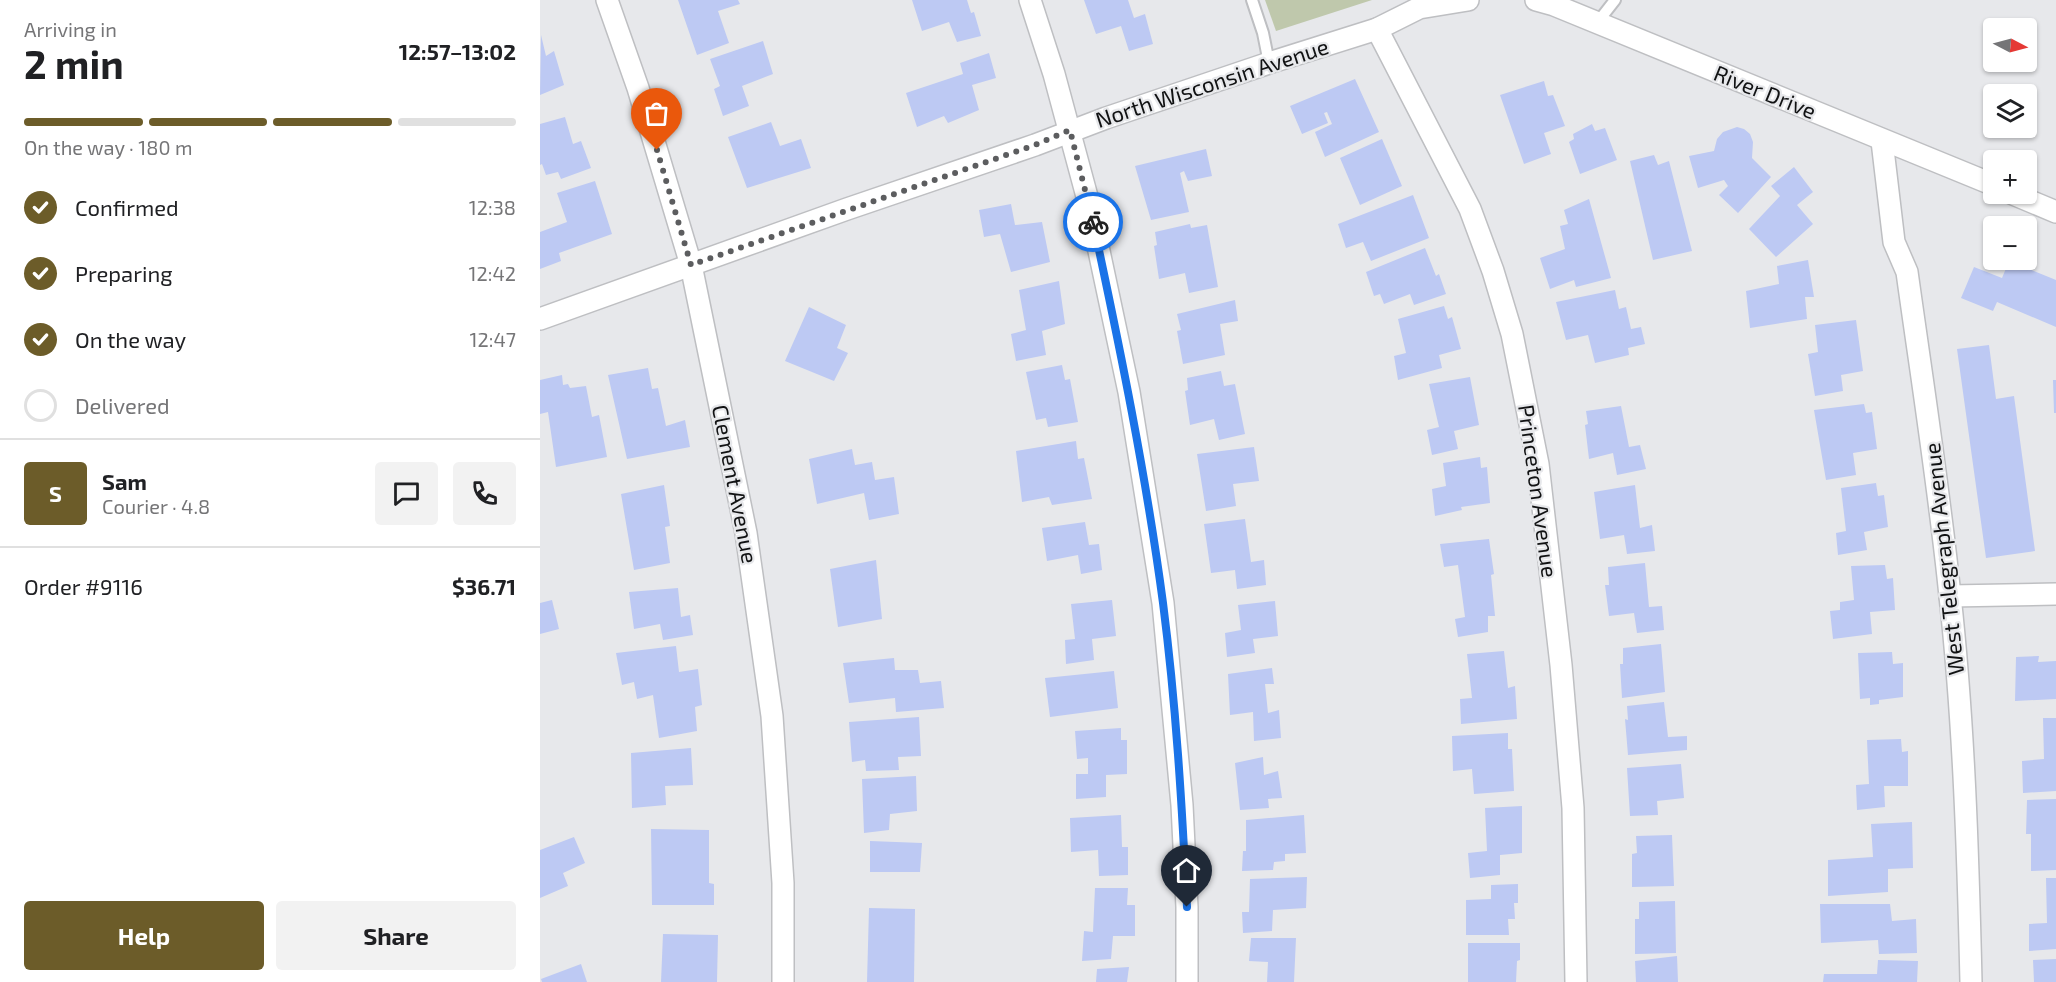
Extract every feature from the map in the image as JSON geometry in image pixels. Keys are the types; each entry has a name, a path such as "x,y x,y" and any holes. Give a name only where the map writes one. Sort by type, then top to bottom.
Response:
{"street":[{"name":"Clement Avenue","path":"607,0 642,100 691,265 746,533 772,716 783,883 783,982"},
{"path":"1030,0 1054,74 1089,204 1129,392 1163,603 1182,805 1187,907 1187,982"},
{"path":"1377,29 1419,8 1468,0"},
{"name":"River Drive","path":"1536,0 1554,5 1983,181"},
{"name":"North Wisconsin Avenue","path":"540,319 1035,145 1070,130 1377,29"},
{"name":"Princeton Avenue","path":"1377,29 1470,209 1493,271 1512,334 1538,464 1561,665 1573,808 1576,982"},
{"name":"West Telegraph Avenue","path":"1882,141 1894,243 1907,272 1937,480 1950,596 1962,730 1971,982"},
{"path":"2037,204 2056,212"},
{"path":"1950,596 2056,594"}],"lane":[{"path":"1252,0 1263,33 1269,63"},
{"path":"1597,23 1615,0"}],"green space":[{"path":"1265,0 1372,0 1276,31"}],"building":[{"path":"678,0 738,0 740,4 718,11 729,43 697,55"},
{"path":"912,0 967,0 971,13 974,12 981,36 957,42 949,22 922,31"},
{"path":"1084,0 1128,0 1134,18 1145,14 1153,44 1129,51 1121,26 1096,34"},
{"path":"541,35 546,56 554,51 564,85 540,95"},
{"path":"763,41 773,74 742,86 749,106 723,116 714,89 720,86 710,59"},
{"path":"989,53 996,78 972,85 979,110 948,123 944,116 917,127 906,93 963,74 960,63"},
{"path":"1355,79 1379,132 1325,157 1315,132 1332,124 1327,112 1324,113 1328,123 1302,134 1290,106"},
{"path":"1544,81 1548,96 1553,95 1565,126 1544,133 1551,154 1524,164 1500,95"},
{"path":"565,117 573,144 581,141 591,168 561,179 558,172 546,175 542,164 540,165 540,124"},
{"path":"771,122 780,146 801,139 811,168 747,188 728,137"},
{"path":"1592,124 1595,131 1605,128 1617,160 1580,174 1569,142 1574,139 1573,134"},
{"path":"1737,127 1750,134 1753,142 1752,158 1771,177 1738,213 1719,195 1728,186 1724,180 1698,188 1689,156 1714,151 1717,139 1723,132"},
{"path":"1382,139 1402,186 1360,205 1340,158"},
{"path":"1206,149 1212,176 1188,181 1184,171 1180,173 1189,212 1151,220 1135,166"},
{"path":"1654,155 1658,165 1669,161 1692,251 1653,260 1630,161"},
{"path":"1794,167 1813,192 1797,205 1813,224 1776,257 1749,229 1780,196 1771,186"},
{"path":"595,181 612,234 559,253 561,261 540,269 540,232 567,222 557,193"},
{"path":"1413,195 1429,238 1371,261 1363,242 1346,248 1338,224"},
{"path":"1589,199 1611,278 1576,287 1574,280 1550,289 1540,258 1565,249 1560,226 1568,224 1564,210"},
{"path":"1011,204 1015,225 1042,222 1050,262 1011,272 1000,234 984,237 979,210"},
{"path":"1190,224 1191,228 1207,225 1218,287 1189,293 1185,273 1159,279 1154,246 1157,245 1155,232"},
{"path":"1425,248 1436,276 1439,274 1446,294 1414,305 1410,294 1384,304 1380,294 1374,296 1366,272"},
{"path":"1808,260 1814,297 1805,297 1807,319 1750,328 1746,291 1779,284 1777,266"},
{"path":"1974,267 2002,278 2005,270 2031,270 2056,280 2056,327 1997,302 1993,311 1961,298"},
{"path":"1059,281 1065,324 1042,331 1046,355 1016,361 1011,334 1026,330 1019,290"},
{"path":"1615,290 1619,309 1626,307 1631,329 1641,327 1645,344 1628,348 1629,355 1595,363 1588,335 1566,340 1556,302"},
{"path":"1235,300 1238,321 1220,324 1225,355 1183,364 1177,331 1181,330 1177,314"},
{"path":"1444,306 1448,319 1452,317 1461,349 1439,355 1442,368 1398,380 1394,356 1406,353 1398,319"},
{"path":"809,307 846,325 837,348 848,353 834,381 785,361"},
{"path":"1856,320 1863,371 1841,375 1843,391 1815,396 1808,354 1818,352 1815,325"},
{"path":"1989,345 1996,399 2014,396 2035,551 1986,558 1957,349"},
{"path":"1062,365 1065,380 1070,379 1078,422 1048,427 1046,418 1036,420 1026,372"},
{"path":"648,368 652,389 658,388 666,426 685,420 690,447 627,459 608,375"},
{"path":"1221,371 1224,386 1235,384 1245,434 1219,440 1214,419 1190,425 1185,391 1188,390 1187,378"},
{"path":"562,375 563,385 568,384 570,388 586,386 592,417 599,415 607,457 556,467 548,412 540,414 540,380"},
{"path":"1470,377 1479,425 1454,431 1458,449 1432,455 1427,430 1439,427 1429,384"},
{"path":"2053,380 2056,380 2056,413 2054,413"},
{"path":"1864,404 1866,413 1872,412 1877,449 1853,453 1856,475 1826,480 1814,410"},
{"path":"1621,406 1629,447 1640,445 1646,469 1617,475 1613,453 1589,459 1585,425 1588,424 1586,411"},
{"path":"1076,441 1078,459 1084,458 1092,499 1052,505 1049,497 1022,502 1016,451"},
{"path":"1254,447 1259,481 1233,484 1236,506 1206,511 1197,454"},
{"path":"852,449 855,465 872,462 875,480 894,477 899,514 869,520 864,493 817,504 809,459"},
{"path":"1480,457 1481,468 1487,467 1490,503 1461,507 1462,510 1435,516 1432,489 1446,486 1443,463"},
{"path":"1876,483 1878,496 1884,495 1888,527 1864,532 1867,550 1838,555 1836,533 1846,531 1841,488"},
{"path":"664,485 670,526 665,527 670,563 634,570 621,494"},
{"path":"1635,485 1640,528 1652,525 1655,551 1627,554 1624,535 1600,539 1594,492"},
{"path":"1245,519 1251,562 1264,560 1266,585 1237,589 1235,570 1211,573 1204,524"},
{"path":"1085,522 1089,545 1099,544 1102,570 1081,574 1078,555 1047,561 1042,528"},
{"path":"1489,539 1494,574 1491,575 1495,616 1488,616 1488,632 1458,637 1455,619 1465,617 1458,565 1444,567 1440,544"},
{"path":"876,560 882,619 838,627 830,569"},
{"path":"1645,563 1649,607 1662,606 1664,630 1637,633 1634,613 1609,616 1605,585 1609,585 1608,567"},
{"path":"1885,565 1887,579 1893,578 1895,610 1870,612 1872,634 1833,639 1830,611 1840,610 1840,602 1854,600 1851,566"},
{"path":"678,588 681,617 690,615 693,635 663,640 660,624 634,629 629,592"},
{"path":"552,600 559,629 540,634 540,603"},
{"path":"1112,600 1116,636 1092,639 1094,660 1066,664 1065,640 1075,639 1071,604"},
{"path":"1275,601 1278,636 1253,639 1255,653 1227,657 1225,633 1241,630 1238,605"},
{"path":"1661,644 1665,692 1622,698 1620,664 1623,664 1623,648"},
{"path":"676,646 679,672 698,669 702,705 695,707 697,731 659,738 653,695 637,699 634,682 622,685 616,653"},
{"path":"1504,651 1508,688 1515,686 1517,719 1461,724 1460,699 1472,698 1467,654"},
{"path":"1892,652 1893,664 1903,663 1903,697 1879,700 1879,704 1870,705 1870,698 1860,699 1858,653"},
{"path":"2039,656 2038,662 2056,661 2056,699 2015,701 2016,657"},
{"path":"894,658 895,670 918,670 920,683 941,681 944,708 896,712 895,698 849,703 843,663"},
{"path":"1272,668 1274,684 1265,684 1268,713 1279,710 1281,738 1254,741 1253,712 1230,715 1228,674"},
{"path":"1114,671 1118,708 1050,717 1045,678"},
{"path":"1664,702 1668,737 1687,736 1687,750 1628,755 1625,719 1628,720 1627,706"},
{"path":"919,717 921,756 898,757 899,770 866,771 865,760 852,762 849,722"},
{"path":"2043,718 2056,718 2056,791 2023,793 2022,761 2044,759"},
{"path":"1121,728 1121,740 1127,740 1127,774 1106,775 1106,797 1076,799 1076,774 1088,774 1088,758 1077,759 1075,731"},
{"path":"1508,733 1508,749 1512,749 1514,791 1474,794 1472,769 1453,771 1452,736"},
{"path":"1901,739 1902,752 1908,751 1908,786 1884,786 1885,807 1857,810 1856,785 1869,784 1867,740"},
{"path":"691,748 693,785 665,786 666,805 632,808 631,753"},
{"path":"1263,757 1264,775 1278,771 1282,798 1268,799 1269,808 1240,810 1235,763"},
{"path":"1681,764 1684,798 1657,801 1658,815 1630,816 1627,768"},
{"path":"916,776 917,811 890,814 889,830 864,833 862,779"},
{"path":"2056,799 2056,870 2031,871 2031,834 2026,834 2027,800"},
{"path":"1522,806 1522,853 1500,855 1500,875 1470,878 1468,853 1487,851 1485,808"},
{"path":"1121,815 1122,847 1128,847 1128,875 1099,876 1098,850 1071,852 1070,818"},
{"path":"1304,815 1306,853 1285,854 1285,861 1274,862 1273,870 1242,871 1243,851 1246,851 1246,820"},
{"path":"1912,822 1913,868 1888,869 1888,892 1828,896 1828,860 1873,857 1871,824"},
{"path":"651,829 709,830 709,883 714,884 714,905 652,905"},
{"path":"1672,835 1674,886 1632,887 1632,854 1637,853 1636,836"},
{"path":"574,837 585,863 563,873 568,886 540,898 540,850"},
{"path":"870,841 922,843 920,872 870,872"},
{"path":"1307,877 1306,908 1273,910 1272,931 1243,933 1242,912 1249,912 1250,879"},
{"path":"2046,878 2056,878 2056,949 2029,951 2029,924 2047,923"},
{"path":"1518,884 1518,903 1514,903 1515,919 1508,919 1509,935 1466,935 1466,900 1491,899 1491,885"},
{"path":"1095,888 1128,888 1127,905 1135,905 1135,936 1113,936 1111,959 1082,961 1084,931 1093,932"},
{"path":"1675,901 1676,953 1635,954 1635,919 1639,919 1639,902"},
{"path":"1820,904 1890,904 1892,921 1916,919 1917,953 1879,954 1878,940 1821,943"},
{"path":"869,908 915,909 914,982 867,982"},
{"path":"663,934 718,935 717,982 661,982"},
{"path":"1251,938 1296,938 1294,982 1267,982 1268,962 1249,961"},
{"path":"1468,943 1520,943 1516,982 1468,982"},
{"path":"1677,956 1678,982 1636,982 1635,961"},
{"path":"2056,959 2056,982 2034,982 2033,960"},
{"path":"1878,960 1918,961 1917,982 1823,982 1824,974 1877,974"},
{"path":"581,964 587,982 542,982 541,979"},
{"path":"1129,967 1127,982 1096,982 1097,969"}],"way so far":[{"path":"657,150 691,265 1035,145 1070,130 1093,222"}],"route":[{"path":"1093,222 1129,392 1163,603 1182,805 1187,907"}]}
